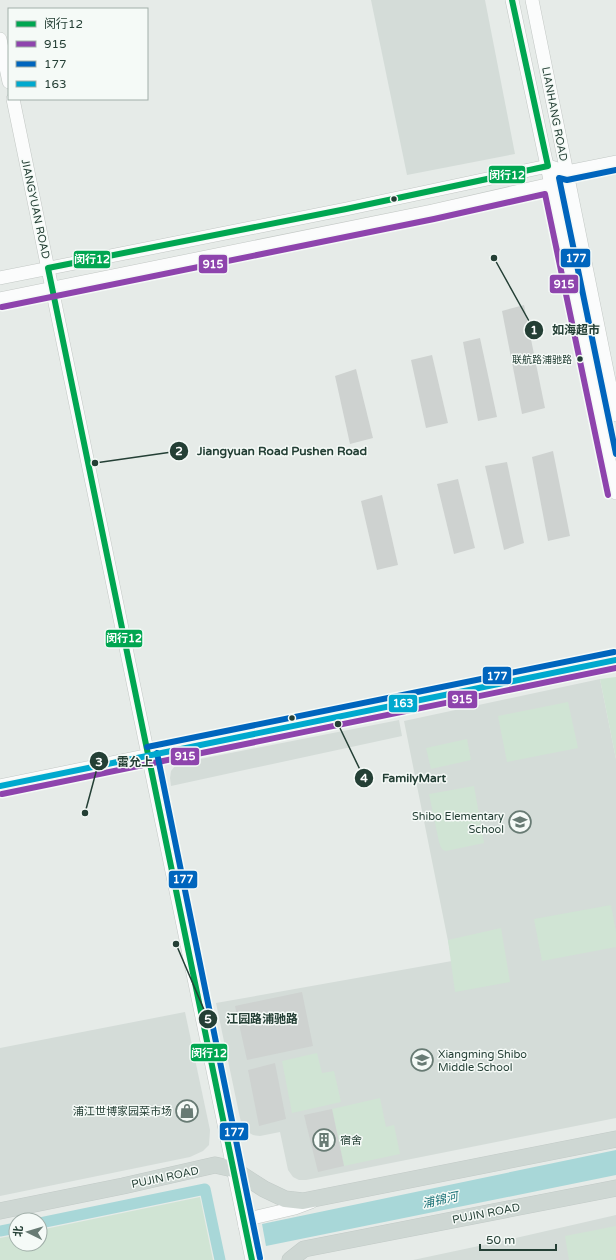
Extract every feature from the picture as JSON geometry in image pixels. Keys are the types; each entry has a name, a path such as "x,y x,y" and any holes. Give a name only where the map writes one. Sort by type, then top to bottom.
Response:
{"main road":[{"name":"PUJIN ROAD","path":"0,1211 215,1166 233,1169 264,1189 285,1199 303,1201 616,1140"},
{"name":"PUJIN ROAD","path":"290,1260 304,1249 616,1188"}],"street":[{"name":"LIANHANG ROAD","path":"512,0 616,494"},
{"name":"LIANHANG ROAD","path":"532,0 616,416"},
{"path":"0,39 8,77"},
{"name":"JIANGYUAN ROAD","path":"13,100 252,1260"},
{"path":"0,299 432,211 551,184 566,172 616,162"},
{"path":"0,278 346,209 548,166 566,172"},
{"path":"0,786 616,660"},
{"name":"PUJIN ROAD","path":"245,1226 246,1220 295,1208 322,1198"}],"shaded area":[{"path":"371,0 485,0 515,154 407,175"},
{"name":"Xiangming Shibo Middle School","path":"600,679 616,759 616,1118 306,1180 299,1180 293,1177 288,1170 280,1132 260,1136 253,1135 246,1131 242,1125 216,1003 452,961 404,721"},
{"path":"399,720 402,736 171,786 171,771 180,763"},
{"path":"185,1012 210,1130 209,1145 203,1151 190,1157 0,1196 0,1048"},
{"path":"616,1215 616,1260 413,1260 507,1240"}],"green space":[{"path":"616,677 616,759 600,679"},
{"path":"568,702 578,748 507,762 498,716"},
{"path":"467,739 471,760 431,769 426,748"},
{"path":"474,786 484,843 444,851 439,842 429,794"},
{"path":"611,905 616,932 616,947 542,961 534,919"},
{"path":"501,928 510,982 455,992 448,940"},
{"path":"317,1053 322,1073 334,1071 341,1102 292,1113 282,1061"},
{"path":"380,1098 386,1127 394,1125 400,1154 344,1166 332,1109"},
{"path":"200,1197 213,1260 0,1260 0,1238 8,1236 8,1252 48,1252 48,1228"},
{"path":"616,1226 616,1260 569,1260 565,1236"}],"water":[{"name":"浦锦河","path":"616,1150 616,1175 266,1246 262,1224"}],"building":[{"path":"524,305 545,408 522,414 502,311"},
{"path":"480,338 497,417 478,421 463,342"},
{"path":"432,355 448,423 426,428 411,360"},
{"path":"356,369 373,438 350,444 335,376"},
{"path":"553,451 570,536 548,541 532,457"},
{"path":"507,462 524,543 504,550 485,466"},
{"path":"458,479 475,548 454,554 437,484"},
{"path":"382,495 398,565 377,570 361,501"},
{"path":"302,992 313,1046 247,1060 235,1006"},
{"path":"275,1063 286,1119 259,1126 248,1070"},
{"name":"宿舍","path":"332,1109 344,1166 318,1172 304,1115"}],"waterway":[{"path":"48,1221 205,1189 220,1260"},
{"path":"0,1231 8,1230"}],"transit line":[{"name":"闵行12","path":"252,1260 48,268 346,209 548,166 512,0"},
{"name":"177","path":"616,170 567,180 559,178 616,454"},
{"name":"915","path":"2,307 434,219 545,194 608,495"},
{"name":"177","path":"147,747 614,652"},
{"name":"163","path":"0,786 616,660"},
{"name":"915","path":"2,794 616,668"},
{"name":"177","path":"157,753 260,1258"}],"place":[{"name":"如海超市","path":"494,258"},
{"name":"联航路浦驰路","path":"580,359"},
{"name":"Jiangyuan Road Pushen Road","path":"95,463"},
{"name":"FamilyMart","path":"338,724"},
{"name":"雷允上","path":"85,813"},
{"name":"Shibo Elementary School","path":"520,822"},
{"name":"江园路浦驰路","path":"176,944"},
{"name":"Xiangming Shibo Middle School","path":"422,1060"},
{"name":"浦江世博家园菜市场","path":"187,1111"},
{"name":"宿舍","path":"324,1140"}]}
